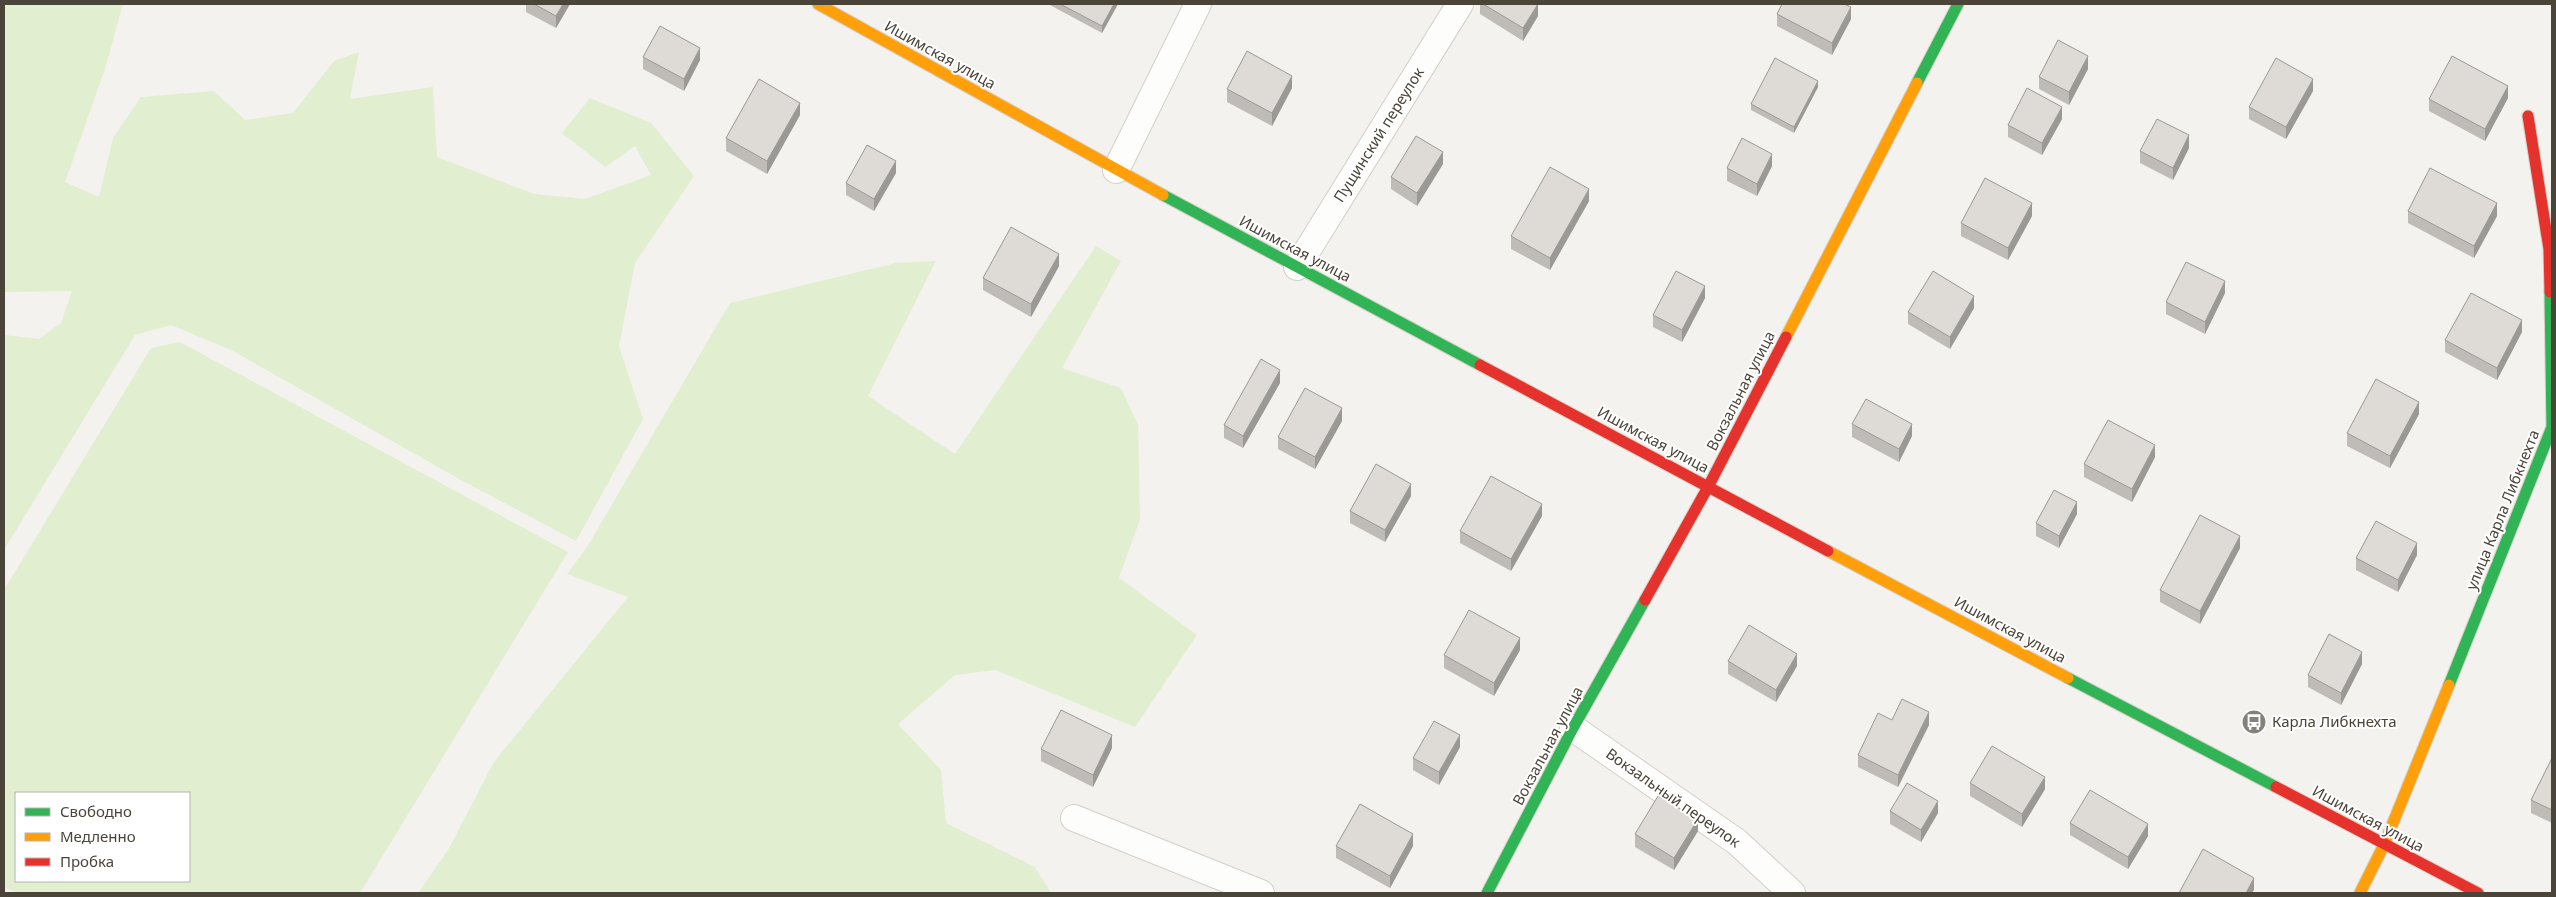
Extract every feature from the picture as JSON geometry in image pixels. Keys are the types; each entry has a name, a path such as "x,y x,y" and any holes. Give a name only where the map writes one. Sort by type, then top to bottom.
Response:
{"main road":[{"name":"Ишимская улица","path":"818,4 1116,170 1297,267 1708,487 2478,893"},
{"name":"Вокзальная улица","path":"1487,893 1573,728 1708,487 1958,4"},
{"name":"улица Карла Либкнехта","path":"2360,893 2384,845 2552,427 2549,249 2528,116"}],"street":[{"path":"1116,170 1198,4"},
{"name":"Пущинский переулок","path":"1297,267 1460,4"},
{"name":"Вокзальный переулок","path":"1573,728 1737,842 1792,893"},
{"path":"1074,818 1261,893"}],"green space":[{"path":"4,4 123,4 105,69 65,182 99,197 113,138 141,97 214,91 245,120 293,113 334,61 359,52 350,99 433,87 437,157 534,194 585,199 651,175 635,146 605,167 562,133 590,98 651,123 694,176 635,263 619,346 643,419 576,541 461,480 233,351 171,325 135,335 4,550 4,335 39,339 61,323 72,291 4,292"},
{"path":"1096,246 1121,261 1062,368 1121,388 1138,425 1140,519 1119,578 1197,635 1135,727 995,670 955,675 898,724 941,770 946,823 1035,867 1051,893 418,893 448,850 494,762 628,597 567,574 587,547 730,303 896,263 936,261 868,396 955,454"},
{"path":"180,342 568,552 360,893 17,893 4,887 4,590 151,348"}],"building":[{"path":"534,4 563,4 556,16"},
{"path":"1060,4 1114,4 1102,26"},
{"path":"1483,4 1538,4 1523,28"},
{"path":"1782,4 1844,4 1851,7 1832,43 1777,14"},
{"path":"660,26 700,48 684,79 643,57"},
{"path":"2058,40 2088,56 2069,92 2039,77"},
{"path":"1247,51 1292,76 1272,113 1227,89"},
{"path":"2452,56 2508,86 2485,129 2429,99"},
{"path":"1775,58 1818,81 1794,127 1751,104"},
{"path":"2276,58 2313,79 2286,127 2249,107"},
{"path":"759,79 800,103 767,161 726,138"},
{"path":"2027,88 2062,107 2042,143 2008,125"},
{"path":"2157,119 2189,135 2173,168 2140,151"},
{"path":"1416,136 1443,152 1417,193 1391,177"},
{"path":"1742,138 1772,154 1757,184 1727,168"},
{"path":"867,145 896,161 874,199 846,183"},
{"path":"1550,167 1589,189 1550,258 1511,236"},
{"path":"2430,168 2497,203 2474,246 2408,211"},
{"path":"1985,178 2032,203 2008,248 1961,223"},
{"path":"1011,227 1059,254 1031,304 983,278"},
{"path":"2186,262 2225,281 2205,322 2166,302"},
{"path":"1676,271 1705,286 1682,330 1653,315"},
{"path":"1933,271 1974,296 1950,337 1908,312"},
{"path":"2471,293 2522,320 2497,368 2445,340"},
{"path":"1261,359 1280,370 1243,436 1224,425"},
{"path":"2376,379 2419,402 2390,456 2347,433"},
{"path":"1305,388 1342,408 1315,457 1278,437"},
{"path":"1866,399 1912,424 1899,449 1852,424"},
{"path":"2108,420 2155,445 2132,489 2084,464"},
{"path":"1376,464 1411,484 1385,530 1350,511"},
{"path":"1491,476 1542,504 1511,559 1460,531"},
{"path":"2054,490 2077,502 2059,536 2036,523"},
{"path":"2200,515 2240,536 2200,611 2160,590"},
{"path":"2376,521 2417,543 2398,580 2356,558"},
{"path":"1469,610 1520,638 1494,683 1444,655"},
{"path":"1749,625 1797,654 1776,690 1728,661"},
{"path":"2329,634 2362,652 2341,693 2308,675"},
{"path":"1902,699 1929,712 1898,775 1858,755 1878,713 1892,720"},
{"path":"1061,710 1112,735 1093,775 1041,749"},
{"path":"1434,721 1460,735 1439,772 1413,758"},
{"path":"1992,746 2045,777 2022,814 1970,783"},
{"path":"2552,758 2552,810 2531,800"},
{"path":"1907,783 1938,801 1921,830 1890,811"},
{"path":"2090,790 2148,824 2128,857 2070,823"},
{"path":"1658,796 1698,819 1674,858 1635,834"},
{"path":"1360,804 1413,834 1390,876 1336,846"},
{"path":"2203,849 2254,878 2246,893 2179,893"}],"traffic: fast":[{"path":"1917,83 1958,4"},
{"path":"1163,195 1480,365"},
{"path":"2449,685 2552,427 2550,292"},
{"path":"1487,893 1573,728 1645,600"},
{"path":"2068,678 2276,787"}],"traffic: slow":[{"path":"818,4 1163,195"},
{"path":"1786,337 1917,83"},
{"path":"1828,551 2068,678"},
{"path":"2360,893 2384,845 2449,685"}],"traffic: jam":[{"path":"2528,116 2549,249 2550,292"},
{"path":"1645,600 1708,487 1786,337"},
{"path":"1480,365 1828,551"},
{"path":"2276,787 2478,893"}],"place":[{"name":"Карла Либкнехта","path":"2254,722"}]}
